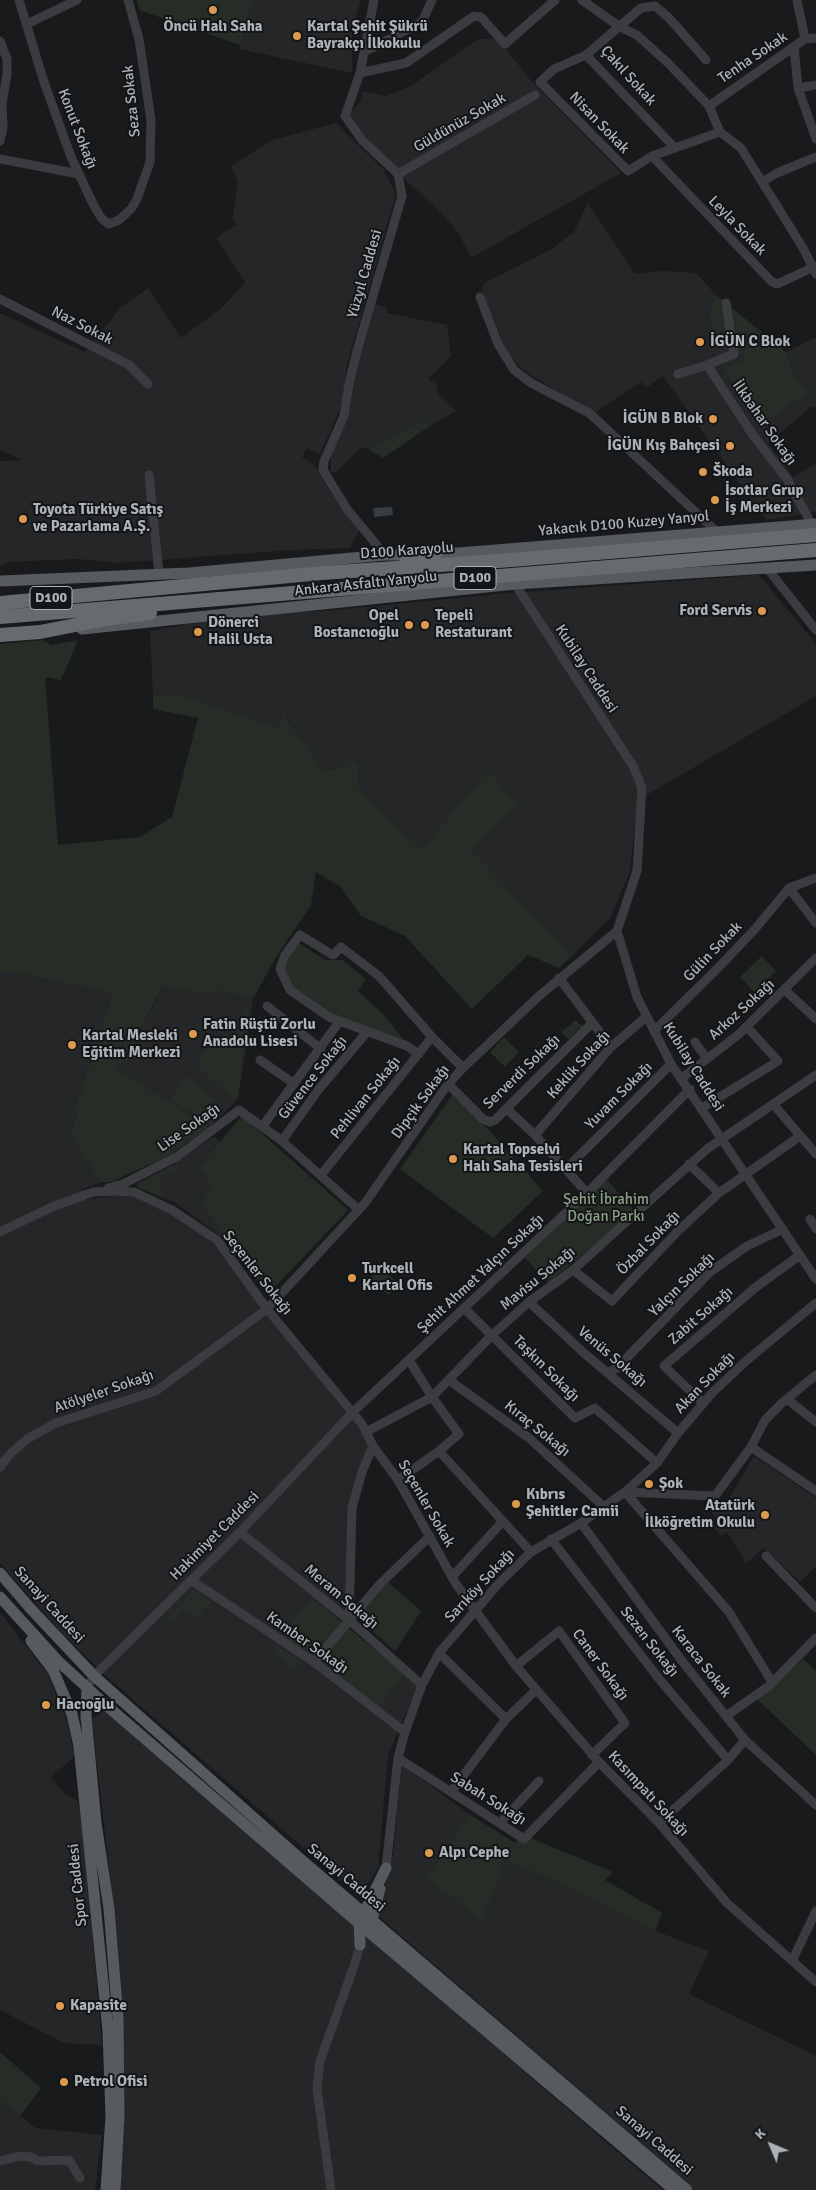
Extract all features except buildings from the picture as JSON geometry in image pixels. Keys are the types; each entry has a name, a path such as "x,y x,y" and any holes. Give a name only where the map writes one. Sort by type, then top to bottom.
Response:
{"highway":[{"name":"D100 Karayolu","path":"0,603 322,573 499,561 815,528"},
{"name":"D100","path":"0,617 816,550"},
{"name":"D100","path":"322,573 434,555"},
{"path":"458,579 521,584"},
{"path":"0,594 102,592"},
{"path":"0,635 40,632 106,619 150,614 197,601"}],"main road":[{"name":"Yakacık D100 Kuzey Yanyol","path":"434,555 716,531 815,528"},
{"name":"Ankara Asfaltı Yanyolu","path":"0,581 160,574 384,556 434,555"},
{"name":"Ankara Asfaltı Yanyolu","path":"40,632 114,627 521,584 816,565"},
{"name":"Sanayi Caddesi","path":"0,1573 94,1676 296,1855 361,1917 369,1932 674,2190"},
{"name":"Sanayi Caddesi","path":"0,1598 58,1661 106,1705 361,1917 372,1920 687,2190"},
{"name":"Spor Caddesi","path":"0,1598 53,1670 72,1714 78,1746 108,2031 111,2116 106,2190"},
{"name":"Spor Caddesi","path":"86,1687 86,1716 96,1823 109,1909 118,2018 119,2116 115,2190"},
{"path":"86,1716 94,1704 106,1705"},
{"path":"360,1945 361,1917 386,1868"},
{"path":"360,1945 369,1932 386,1868"}],"street":[{"name":"Konut Sokağı","path":"19,0 44,82 79,174 99,215 109,224 125,216 137,199"},
{"name":"Seza Sokak","path":"128,0 139,39 151,120 150,162 137,199"},
{"path":"374,0 360,73 346,118 362,140 398,174"},
{"path":"364,52 422,22 432,0"},
{"path":"360,73 406,63 474,16 481,17 489,24 505,44 555,0"},
{"path":"582,0 620,27 637,35 669,64 709,106 720,132 741,148 815,269"},
{"path":"593,6 602,0"},
{"path":"796,0 805,39"},
{"path":"27,24 74,1"},
{"name":"Çakıl Sokak","path":"674,147 586,55 641,8 655,6 669,18 706,60"},
{"name":"Tenha Sokak","path":"709,106 805,39 816,38"},
{"path":"0,41 3,68 3,127 0,141"},
{"path":"794,46 798,88 816,139"},
{"name":"Nisan Sokak","path":"586,55 554,69 540,82 628,171 652,156 720,132"},
{"path":"798,88 816,85"},
{"name":"Güldünüz Sokak","path":"398,174 535,95"},
{"name":"Leyla Sokak","path":"652,156 771,281 777,284 815,269"},
{"path":"762,182 776,173 816,157"},
{"path":"0,159 79,174"},
{"name":"Yüzyıl Caddesi","path":"384,556 347,509 323,470 324,461 344,416 357,351 402,196 398,174"},
{"path":"480,297 498,344 514,370 531,383 589,413 716,531"},
{"name":"Naz Sokak","path":"0,299 129,366 148,384"},
{"path":"678,374 734,354 726,303"},
{"name":"İlkbahar Sokağı","path":"707,364 753,435 787,479 815,528"},
{"path":"149,475 160,574"},
{"path":"767,568 816,630"},
{"name":"Kubilay Caddesi","path":"521,584 633,766 642,788 637,871 616,931 637,997 671,1064 690,1089 816,1279"},
{"path":"816,878 789,888 816,923"},
{"name":"Gülin Sokak","path":"654,1031 725,961 789,888"},
{"name":"Dipçik Sokağı","path":"267,1309 359,1210 448,1084 559,978 616,931"},
{"path":"419,1054 408,1046 339,1022 290,990 280,969 285,955 300,935 333,955 341,947 380,976 432,1037 463,1068"},
{"name":"Arkoz Sokağı","path":"682,1078 747,1026 816,958"},
{"path":"559,978 612,1047"},
{"path":"785,990 816,1019"},
{"path":"267,1006 321,1048"},
{"name":"Keklik Sokağı","path":"534,1135 612,1047 646,1018"},
{"path":"262,1127 339,1022"},
{"name":"Serverdi Sokağı","path":"448,1084 486,1121 496,1120 592,1023"},
{"path":"702,1108 778,1061 747,1026"},
{"name":"Güvence Sokağı","path":"282,1141 319,1089 367,1032"},
{"name":"Pehlivan Sokağı","path":"321,1176 432,1037"},
{"path":"695,1042 707,1059"},
{"path":"260,1060 293,1083"},
{"name":"Yuvam Sokağı","path":"566,1169 671,1064"},
{"name":"Mavisu Sokağı","path":"366,1432 432,1397 492,1335 529,1302 573,1270 689,1164 723,1138 816,1075"},
{"name":"Şehit Ahmet Yalçın Sokağı","path":"353,1412 587,1193 690,1089"},
{"path":"773,1104 800,1136 814,1148"},
{"path":"507,1109 534,1135 587,1193"},
{"name":"Lise Sokağı","path":"93,1192 123,1184 178,1156 239,1110 282,1141 359,1210"},
{"name":"Özbal Sokağı","path":"573,1270 612,1301 678,1231 719,1193 800,1136"},
{"path":"689,1164 719,1193"},
{"name":"Seçenler Sokağı","path":"0,1232 52,1207 93,1192 134,1192 172,1210 217,1240 267,1309 353,1412"},
{"path":"810,1219 816,1229"},
{"name":"Yalçın Sokağı","path":"609,1372 617,1368 710,1272 747,1246 783,1229"},
{"name":"Zabit Sokağı","path":"703,1403 664,1366 756,1287 800,1255"},
{"name":"Venüs Sokağı","path":"529,1302 584,1353 609,1372 678,1433"},
{"name":"Akan Sokağı","path":"624,1492 657,1463 678,1433 703,1403 746,1360 816,1303"},
{"name":"Atölyeler Sokağı","path":"0,1467 10,1454 27,1440 56,1422 156,1392 267,1309"},
{"name":"Taşkın Sokağı","path":"465,1309 575,1418 595,1408 657,1463"},
{"path":"398,1480 439,1451 459,1434 432,1397 409,1360"},
{"path":"624,1492 715,1496 751,1447 765,1420 816,1375"},
{"name":"Kıraç Sokağı","path":"449,1380 528,1438 603,1506"},
{"path":"787,1399 816,1422"},
{"name":"Seçenler Sokak","path":"353,1412 398,1480 452,1577 476,1610"},
{"name":"Hakimiyet Caddesi","path":"94,1676 240,1532 353,1412"},
{"path":"349,1620 352,1508 362,1472 374,1446"},
{"path":"751,1447 816,1490"},
{"path":"439,1451 531,1552"},
{"path":"624,1492 729,1612 772,1682"},
{"name":"Sarıköy Sokağı","path":"386,1868 398,1758 422,1685 440,1653 499,1583 531,1552 581,1523 624,1492"},
{"path":"452,1577 503,1522"},
{"name":"Karaca Sokak","path":"581,1523 682,1661 745,1740 816,1805"},
{"name":"Meram Sokağı","path":"240,1532 349,1620 422,1685"},
{"path":"314,1662 380,1584 430,1536"},
{"name":"Sezen Sokağı","path":"551,1540 660,1680 728,1760"},
{"path":"766,1556 816,1608"},
{"name":"Kamber Sokağı","path":"190,1580 314,1662 405,1732"},
{"name":"Kasımpatı Sokağı","path":"476,1610 516,1666 536,1690 599,1762 660,1823 727,1903 816,1982"},
{"name":"Caner Sokağı","path":"516,1666 559,1631 625,1723 592,1754"},
{"path":"726,1716 772,1682 816,1638"},
{"path":"440,1653 506,1719"},
{"path":"86,1687 94,1676"},
{"path":"452,1792 506,1719 536,1690"},
{"path":"660,1823 728,1760 745,1740"},
{"name":"Sabah Sokağı","path":"398,1758 524,1838 599,1762"},
{"path":"500,1823 539,1781"},
{"path":"792,1960 816,1911"},
{"path":"331,2190 318,2088 320,2061 360,1945"},
{"path":"0,2160 20,2156 31,2157 38,2161 69,2160 80,2178"}],"shaded area":[{"name":"Kartal Şehit Şükrü Bayrakçı İlkokulu","path":"253,0 361,0 352,28 352,73 239,49"},
{"path":"478,39 493,39 505,48 532,82 621,173 471,258 458,232 441,213 391,166 350,120 350,114 361,101 362,91 386,96 411,86"},
{"path":"336,123 383,169 396,194 347,365 342,405 320,454 307,448 302,457 314,465 341,507 359,530 350,548 291,550 117,563 78,559 7,562 0,567 0,461 22,460 0,450 0,313 85,352 121,307 148,288 181,338 223,307 245,282 216,238 236,225 233,217 238,181 231,166 272,140"},
{"path":"588,203 635,274 663,271 696,273 715,294 709,319 731,335 745,352 745,362 724,367 809,391 796,380 786,352 816,337 816,407 811,407 768,443 793,477 816,464 816,512 766,520 663,376 646,388 641,382 593,414 528,373 508,356 482,290 484,283 550,250 574,232"},
{"path":"375,304 386,307 387,313 447,325 451,356 429,378 430,381 435,381 438,393 456,411 430,426 426,419 368,449 362,447 336,472 331,472 331,453 348,418 356,370"},
{"path":"392,507 393,515 374,517 373,508"},
{"path":"759,575 816,644 816,696 638,800 630,870 611,917 572,956 472,850 517,805 488,772 422,849 360,792 358,766 349,758 341,767 324,771 285,716 278,728 185,696 153,696 150,631 245,614 324,611 510,593"},
{"path":"7,971 113,993 75,1109 78,1113 70,1134 100,1183 83,1189 87,1200 132,1192 168,1206 213,1243 354,1415 369,1445 349,1511 349,1579 342,1622 312,1599 380,1707 405,1674 418,1685 388,1755 378,1867 360,1897 107,1677 62,1633 0,1563 0,972"},
{"name":"Fatin Rüştü Zorlu Anadolu Lisesi","path":"164,987 188,991 219,991 253,999 238,1099 209,1127 118,1069"},
{"path":"214,1136 220,1141 198,1167 212,1189 201,1202 226,1240 176,1203 138,1188 137,1183 172,1165"},
{"name":"Atatürk İlköğretim Okulu","path":"754,1456 816,1498 816,1566 800,1582 764,1548 746,1563 727,1532 721,1536 713,1526 718,1521 710,1509 727,1502"},
{"path":"0,1612 47,1673 66,1716 75,1756 51,1777 65,1794 78,1801 83,1827 102,2045 64,2043 0,2010"},
{"path":"105,1710 663,2190 120,2190 124,2125 118,1946 92,1719"},
{"path":"402,1765 469,1814 426,1879 482,1920 506,1860 592,1898 655,1931 709,1951 689,1994 816,2056 816,2190 695,2190 378,1916 393,1855"},
{"path":"0,2101 36,2128 102,2135 95,2190 0,2190"}],"green space":[{"path":"137,0 253,0 240,45 139,10"},
{"path":"715,294 786,352 796,380 809,391 761,425 723,367 745,362 745,352 734,354 731,335 717,337 709,319"},
{"path":"426,419 430,426 383,458 368,449"},
{"path":"43,640 51,645 78,640 61,680 45,677 58,845 140,837 172,817 198,718 153,709 153,696 185,696 278,728 284,715 324,771 341,767 349,758 358,766 360,792 422,849 488,771 518,805 472,850 572,956 559,968 528,955 472,1009 405,936 361,916 341,887 316,872 311,905 276,957 253,999 219,991 188,991 163,987 118,1069 209,1127 170,1155 111,1182 100,1183 70,1134 78,1113 75,1109 113,993 7,971 0,972 0,644"},
{"path":"297,942 325,960 342,960 366,979 358,991 381,1012 406,1042 341,1020 293,989 284,972 286,956"},
{"path":"762,956 776,971 754,992 740,977"},
{"path":"247,1006 249,1006 238,1095 234,1100 197,1067 201,1062 198,1060 215,1040 226,1045"},
{"path":"576,1020 582,1026 568,1039 561,1032"},
{"path":"504,1037 519,1052 505,1067 490,1052"},
{"path":"186,1076 219,1105 215,1110 220,1115 210,1125 171,1100"},
{"path":"453,1094 488,1129 543,1191 493,1238 400,1169"},
{"path":"242,1116 348,1210 271,1291 264,1289 226,1240 201,1202 212,1188 198,1167"},
{"path":"173,1166 175,1169 160,1179 162,1192 164,1193 162,1197 139,1187 139,1184"},
{"name":"Şehit İbrahim Doğan Parkı","path":"606,1179 635,1211 548,1283 525,1258"},
{"path":"380,1268 399,1284 389,1295 370,1279"},
{"path":"387,1581 421,1611 395,1651 360,1620 364,1610"},
{"path":"193,1590 212,1602 196,1617 185,1609 171,1621 168,1619"},
{"path":"312,1598 405,1674 380,1707 281,1634"},
{"path":"275,1645 301,1661 294,1670 272,1652"},
{"path":"803,1659 816,1671 816,1755 757,1699 770,1690"},
{"path":"469,1814 515,1843 521,1834 613,1872 605,1880 662,1913 655,1931 592,1898 506,1860 482,1920 426,1879"},
{"path":"0,2052 41,2088 20,2116 0,2101"}],"place":[{"name":"Öncü Halı Saha","path":"213,10"},
{"name":"Kartal Şehit Şükrü Bayrakçı İlkokulu","path":"297,36"},
{"name":"İGÜN C Blok","path":"700,342"},
{"name":"İGÜN B Blok","path":"713,419"},
{"name":"İGÜN Kış Bahçesi","path":"730,446"},
{"name":"Škoda","path":"703,472"},
{"name":"İsotlar Grup İş Merkezi","path":"715,500"},
{"name":"Toyota Türkiye Satış ve Pazarlama A.Ş.","path":"23,519"},
{"name":"Ford Servis","path":"762,611"},
{"name":"Opel Bostancıoğlu","path":"409,625"},
{"name":"Tepeli Restaturant","path":"425,625"},
{"name":"Dönerci Halil Usta","path":"198,632"},
{"name":"Fatin Rüştü Zorlu Anadolu Lisesi","path":"193,1034"},
{"name":"Kartal Mesleki Eğitim Merkezi","path":"72,1045"},
{"name":"Kartal Topselvi Halı Saha Tesisleri","path":"453,1159"},
{"name":"Turkcell Kartal Ofis","path":"352,1278"},
{"name":"Şok","path":"649,1484"},
{"name":"Kıbrıs Şehitler Camii","path":"516,1504"},
{"name":"Atatürk İlköğretim Okulu","path":"765,1515"},
{"name":"Hacıoğlu","path":"46,1705"},
{"name":"Alpı Cephe","path":"429,1853"},
{"name":"Kapasite","path":"60,2006"},
{"name":"Petrol Ofisi","path":"64,2082"}]}
